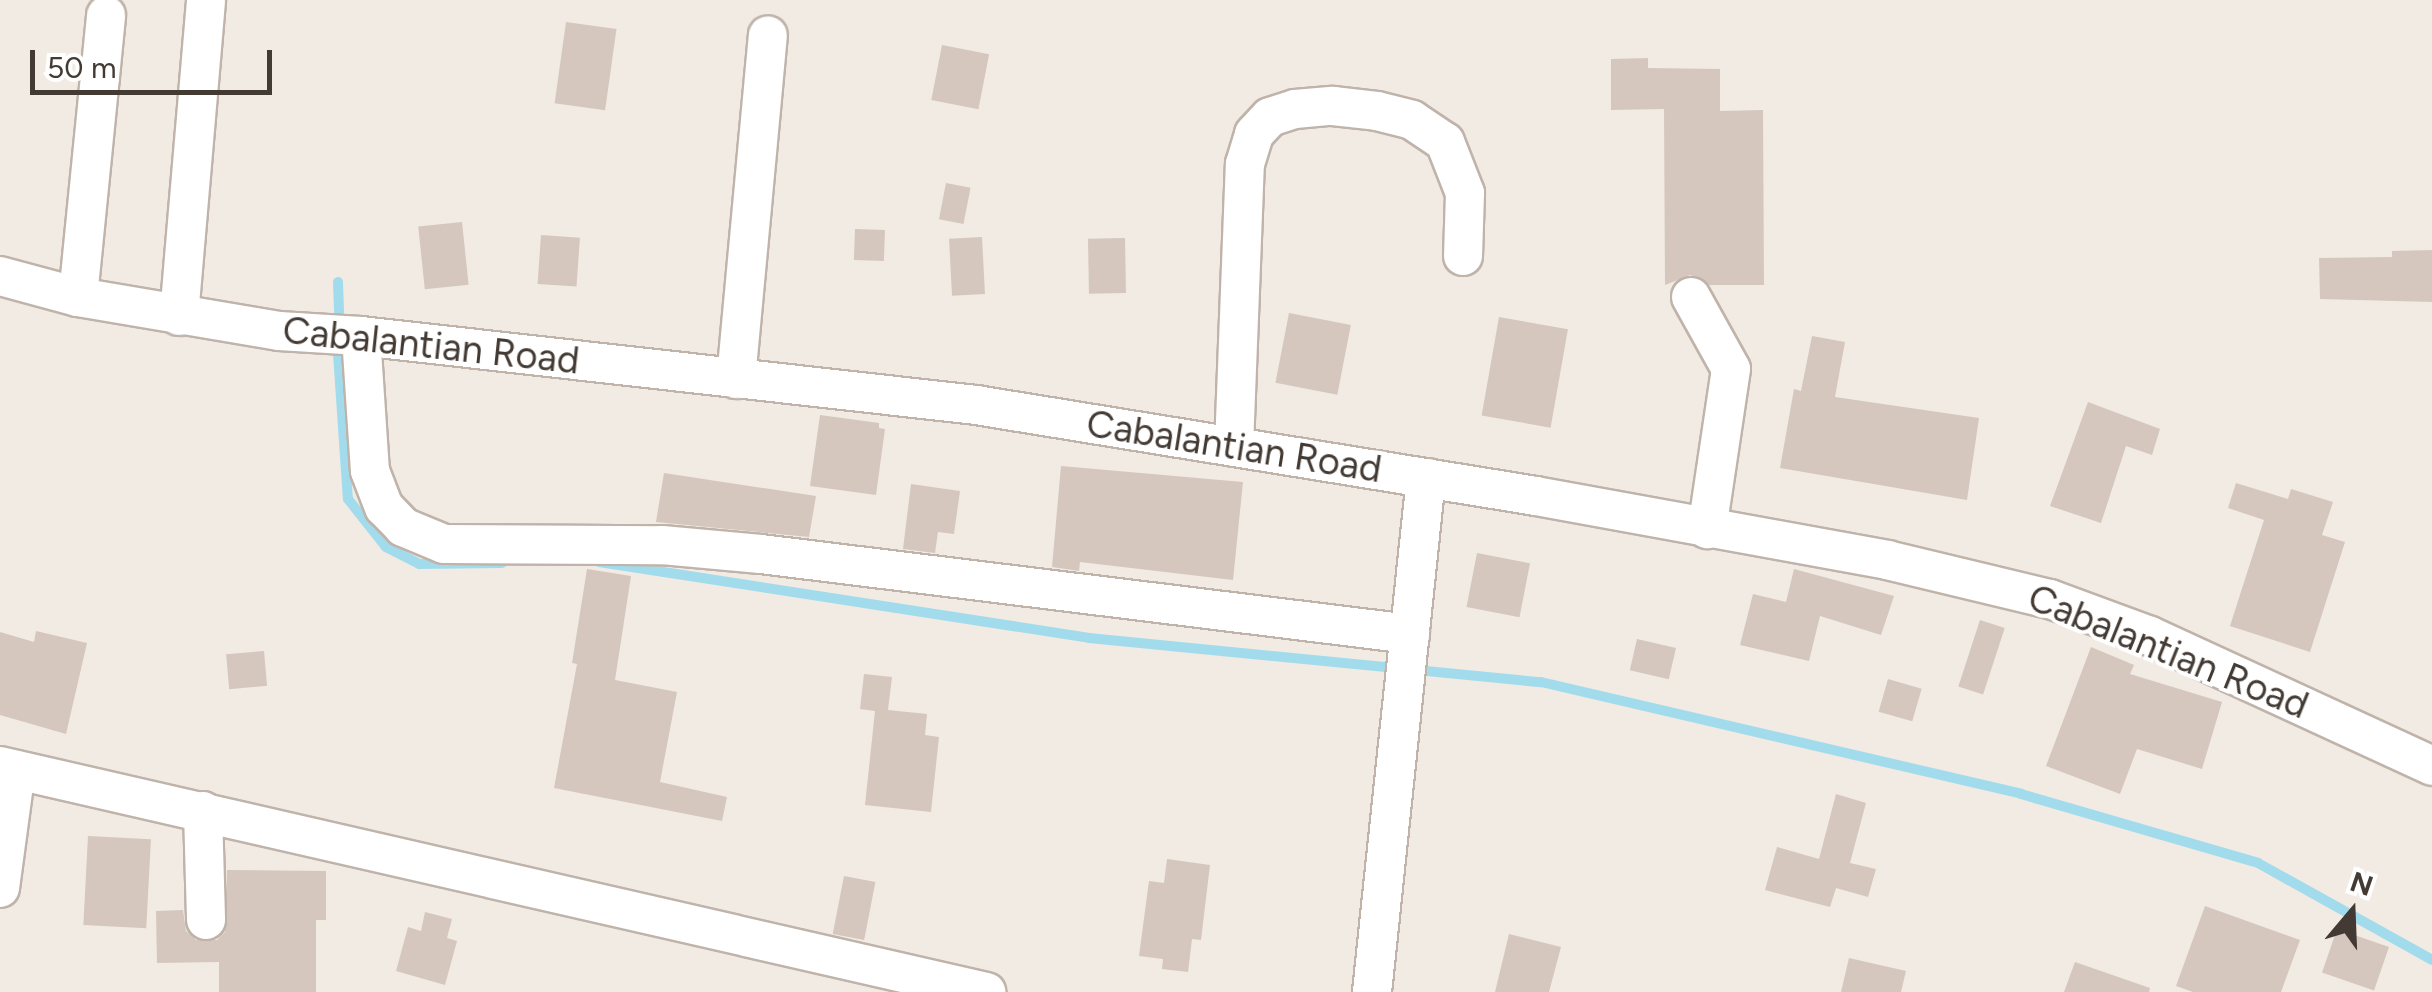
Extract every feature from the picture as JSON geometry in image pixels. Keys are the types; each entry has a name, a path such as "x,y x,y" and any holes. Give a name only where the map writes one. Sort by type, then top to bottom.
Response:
{"street":[{"path":"179,316 206,0"},
{"path":"78,298 106,15"},
{"path":"736,379 768,35"},
{"path":"1234,447 1245,164 1254,134 1270,118 1333,106 1376,110 1412,120 1445,142 1466,193 1463,256"},
{"name":"Cabalantian Road","path":"0,276 78,298 279,331 361,336 976,405 1426,478 1888,560 2050,598 2150,636 2432,766"},
{"path":"1691,297 1732,369 1707,528"},
{"path":"361,336 370,471 384,508 403,527 444,544 662,545 761,554 1409,644"},
{"path":"1372,992 1426,478"},
{"path":"0,888 8,768 202,811 892,981 986,992"},
{"path":"202,811 206,920"}],"building":[{"path":"566,22 617,29 605,110 555,103"},
{"path":"942,45 989,54 978,109 931,100"},
{"path":"1648,58 1648,68 1720,69 1720,111 1763,110 1764,285 1710,285 1690,275 1665,285 1664,109 1611,110 1611,59"},
{"path":"946,183 971,188 963,224 939,219"},
{"path":"462,222 469,285 425,289 418,227"},
{"path":"855,229 885,230 884,261 854,260"},
{"path":"541,235 580,238 576,287 538,284"},
{"path":"982,237 985,294 952,296 949,239"},
{"path":"1125,238 1126,293 1089,294 1088,239"},
{"path":"2432,250 2432,302 2320,299 2319,258 2392,257 2392,251"},
{"path":"1289,313 1351,325 1337,395 1275,383"},
{"path":"1499,317 1568,329 1551,428 1482,415"},
{"path":"1812,336 1845,342 1835,397 1979,418 1967,500 1780,468 1794,389 1801,391"},
{"path":"2088,402 2160,429 2152,455 2126,446 2101,523 2050,506"},
{"path":"820,415 879,423 879,428 885,429 876,495 810,486"},
{"path":"1061,466 1243,482 1233,580 1080,562 1079,571 1052,567"},
{"path":"664,473 816,496 809,537 656,522"},
{"path":"2236,483 2288,499 2291,489 2333,502 2322,535 2345,542 2310,652 2230,626 2264,520 2228,508"},
{"path":"911,484 960,491 954,534 938,532 935,553 903,549"},
{"path":"1477,553 1530,563 1520,617 1467,607"},
{"path":"587,569 631,576 615,680 677,692 660,782 727,797 722,821 554,788 577,664 572,663"},
{"path":"1794,569 1894,596 1881,635 1820,616 1809,661 1740,645 1753,594 1786,602"},
{"path":"1980,620 2005,628 1983,695 1958,687"},
{"path":"36,631 87,643 66,734 0,715 0,632 34,642"},
{"path":"1637,639 1676,648 1669,679 1630,670"},
{"path":"2091,647 2134,665 2130,674 2222,702 2202,769 2137,749 2120,794 2046,766"},
{"path":"264,651 267,686 229,689 226,654"},
{"path":"864,674 892,677 888,710 927,714 925,735 939,737 931,812 865,805 875,711 860,709"},
{"path":"1888,679 1922,689 1912,721 1879,712"},
{"path":"1836,794 1866,803 1850,863 1876,869 1868,897 1836,888 1830,907 1765,890 1777,847 1819,859"},
{"path":"88,836 151,839 146,928 83,925"},
{"path":"1167,859 1210,865 1201,940 1192,939 1188,972 1162,969 1163,959 1139,956 1149,881 1164,883"},
{"path":"227,870 326,871 326,920 316,920 316,992 219,992 219,962 157,963 156,911 183,910 186,931 196,940 217,940 225,932"},
{"path":"844,876 875,882 864,940 833,934"},
{"path":"2205,906 2300,940 2281,992 2193,992 2176,986"},
{"path":"425,912 452,919 447,938 457,941 445,985 396,971 408,927 421,931"},
{"path":"2337,929 2389,947 2374,990 2322,972"},
{"path":"1509,934 1561,947 1549,992 1495,992"},
{"path":"1849,958 1906,971 1901,992 1841,992"},
{"path":"2075,962 2150,988 2149,992 2064,992"}],"waterway":[{"path":"338,282 339,312"},
{"path":"338,354 348,499 386,547 419,564 502,563"},
{"path":"599,562 1089,638 1541,682 2021,794 2258,863 2432,960"}]}
